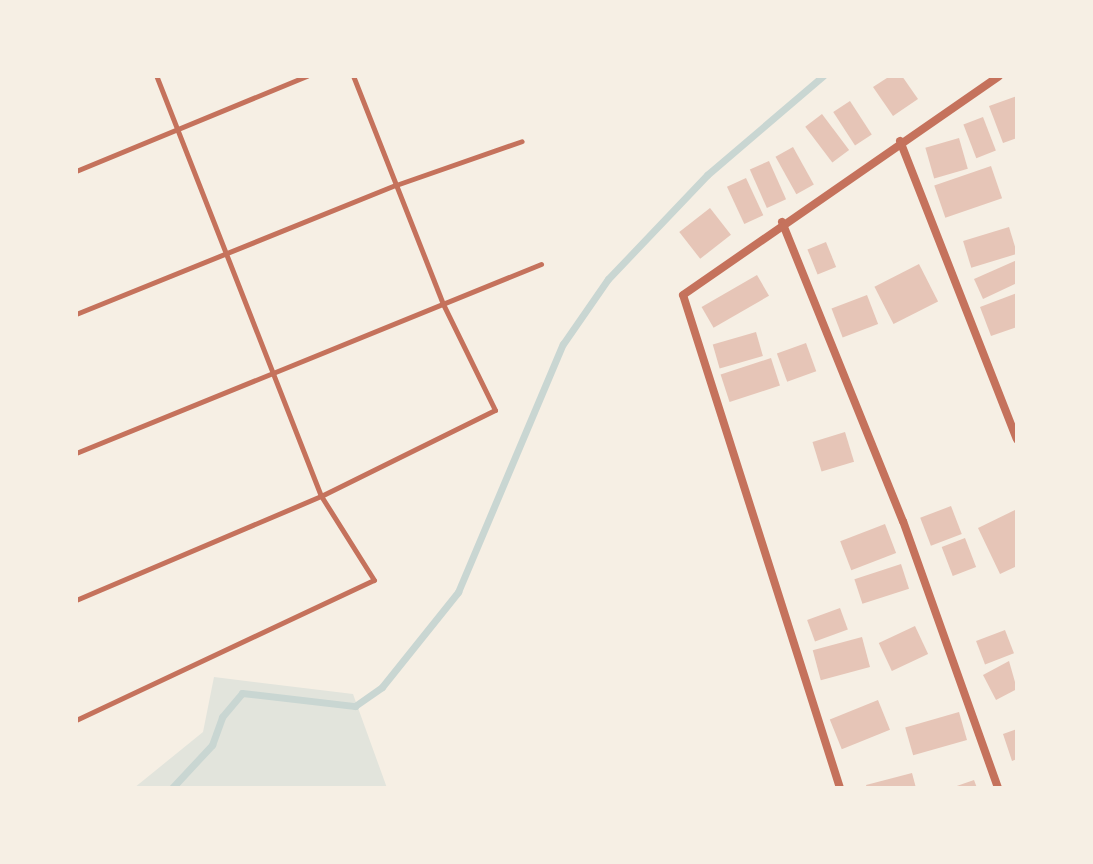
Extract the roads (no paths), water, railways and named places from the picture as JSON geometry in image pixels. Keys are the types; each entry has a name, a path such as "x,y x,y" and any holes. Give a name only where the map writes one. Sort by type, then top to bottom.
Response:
{"street":[{"path":"840,788 683,295 782,222 999,76"},
{"path":"900,141 1017,439"},
{"path":"782,222 903,521 998,788"}],"lane":[{"path":"76,720 374,580 321,496 156,76"},
{"path":"76,171 307,76"},
{"path":"76,600 321,496 495,410 443,304 353,76"},
{"path":"76,314 227,256 396,185 522,141"},
{"path":"76,453 541,264"}],"waterway":[{"path":"172,788 212,745 222,717 242,693 355,706 382,687 458,592 563,344 608,279 707,175 823,76"}]}
